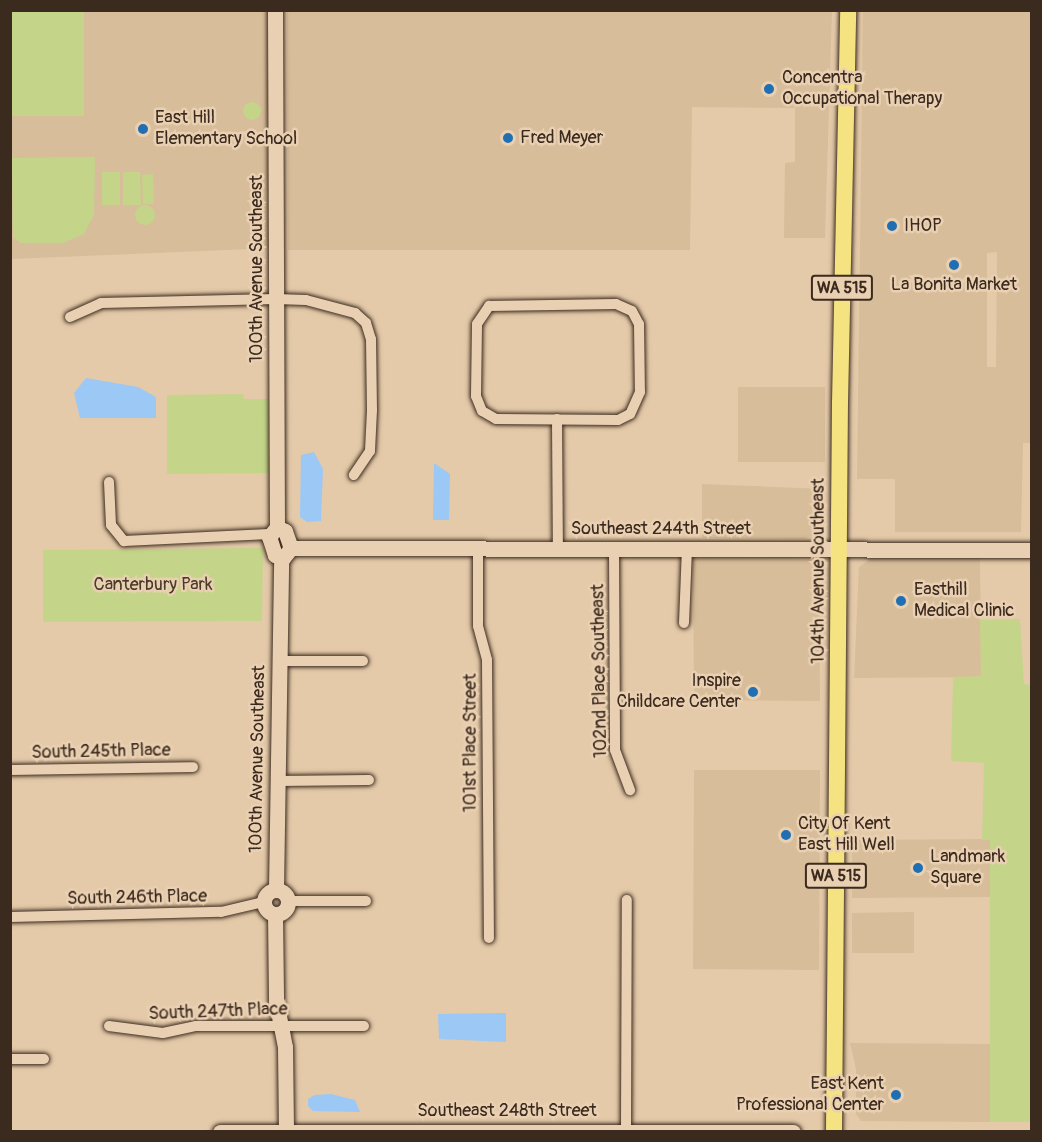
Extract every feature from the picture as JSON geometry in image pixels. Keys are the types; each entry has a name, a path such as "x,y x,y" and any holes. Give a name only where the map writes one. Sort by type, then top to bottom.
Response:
{"main road":[{"name":"104th Avenue Southeast","path":"834,1131 839,549 848,10"}],"street":[{"name":"100th Avenue Southeast","path":"273,531 276,298 275,10"},
{"path":"70,317 101,303 276,298 341,308 363,319 371,339 371,445 367,461 354,476"},
{"path":"604,304 632,311 639,324 640,392 635,408 618,420 557,419 496,419 482,411 476,396 477,324 482,312 498,305 604,304"},
{"path":"557,419 558,549"},
{"path":"109,482 111,525 124,541 273,531 276,555 286,553"},
{"name":"Southeast 244th Street","path":"286,553 478,549 1032,550"},
{"name":"101st Place Street","path":"478,549 478,626 487,660 489,938"},
{"name":"102nd Place Southeast","path":"614,549 615,750 630,790"},
{"path":"684,623 687,549"},
{"name":"100th Avenue Southeast","path":"276,889 279,661 286,553"},
{"path":"279,661 363,661"},
{"name":"South 245th Place","path":"10,770 193,767"},
{"path":"278,781 369,780"},
{"path":"276,889 283,891 288,901 283,912 275,914 268,912 263,902 268,891 276,889"},
{"path":"626,1131 627,900"},
{"path":"288,901 366,901"},
{"name":"South 246th Place","path":"10,917 221,912 263,902"},
{"path":"275,914 276,1001 283,1026 286,1130"},
{"name":"South 247th Place","path":"109,1026 163,1033 196,1026 364,1026"},
{"path":"10,1059 44,1059"},
{"name":"Southeast 248th Street","path":"220,1131 793,1131"}],"shaded area":[{"name":"East Hill Elementary School","path":"10,11 275,11 276,248 11,259"},
{"path":"287,11 832,11 825,238 784,238 785,163 795,162 795,108 692,107 690,250 288,250"},
{"path":"863,11 1031,11 1032,443 1023,443 1021,532 895,532 895,479 857,479","holes":["997,252 996,367 987,367 987,253"]},
{"path":"738,387 825,387 825,462 738,462"},
{"path":"702,484 825,489 823,520 813,535 805,539 702,538"},
{"path":"980,557 981,677 854,678 859,567 872,558"},
{"path":"693,559 819,560 820,701 694,700"},
{"path":"694,770 820,770 819,970 693,969"},
{"path":"990,839 990,897 852,898 852,840"},
{"path":"914,912 914,953 852,953 852,913"},
{"path":"850,1043 990,1044 990,1122 861,1121 856,1114 856,1069"}],"green space":[{"path":"11,11 84,11 84,116 11,116"},
{"path":"252,102 258,105 261,111 258,117 252,120 246,117 243,111 246,105"},
{"path":"95,157 94,215 84,234 63,243 21,243 13,237 12,158"},
{"path":"102,172 120,172 120,205 102,205"},
{"path":"123,172 140,172 141,205 123,205"},
{"path":"153,174 154,204 143,204 142,175"},
{"path":"145,205 152,208 155,215 152,222 145,225 138,222 135,215 138,208"},
{"path":"243,394 244,399 273,399 273,473 167,474 167,395"},
{"name":"Canterbury Park","path":"263,548 262,621 43,622 43,550"},
{"path":"1020,619 1024,684 1032,685 1031,1122 990,1122 990,840 982,840 984,763 951,761 953,677 981,676 980,620"}],"water":[{"path":"86,378 138,387 156,397 156,418 80,418 74,393"},
{"path":"314,452 323,469 321,521 307,522 300,517 301,455"},
{"path":"434,463 450,474 449,520 433,520"},
{"path":"506,1013 506,1042 439,1039 438,1014"},
{"path":"331,1094 355,1100 360,1112 313,1111 308,1106 308,1099 315,1095"}],"place":[{"name":"Concentra Occupational Therapy","path":"769,89"},
{"name":"East Hill Elementary School","path":"143,129"},
{"name":"Fred Meyer","path":"508,138"},
{"name":"IHOP","path":"892,226"},
{"name":"La Bonita Market","path":"954,265"},
{"name":"Easthill Medical Clinic","path":"901,601"},
{"name":"Inspire Childcare Center","path":"753,692"},
{"name":"City Of Kent East Hill Well","path":"786,835"},
{"name":"Landmark Square","path":"918,868"},
{"name":"East Kent Professional Center","path":"896,1095"}]}
